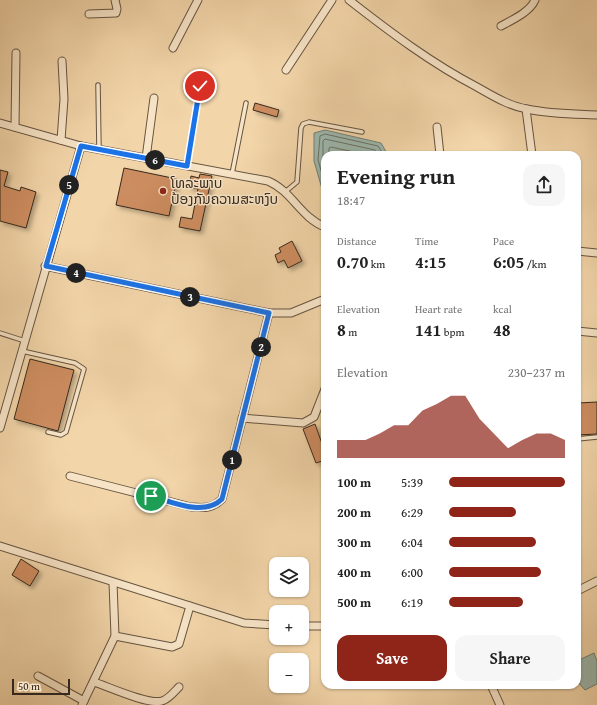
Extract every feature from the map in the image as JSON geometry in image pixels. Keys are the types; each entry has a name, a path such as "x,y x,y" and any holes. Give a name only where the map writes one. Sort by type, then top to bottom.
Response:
{"street":[{"path":"89,14 116,12 117,9 115,0"},
{"path":"173,48 198,0"},
{"path":"286,70 332,0"},
{"path":"349,0 385,28 444,69 504,102 526,109 543,112 597,115"},
{"path":"501,26 517,17 534,4 535,0"},
{"path":"15,127 16,52"},
{"path":"61,140 64,98 62,60"},
{"path":"146,158 154,98"},
{"path":"526,109 531,151"},
{"path":"0,123 99,150 268,181 280,187 310,219 321,226"},
{"path":"437,127 440,151"},
{"path":"0,428 81,146"},
{"path":"581,251 597,253"},
{"path":"46,266 269,313 291,313 321,301"},
{"path":"70,476 191,507 204,508 215,505 222,499 269,313"},
{"path":"581,331 597,333"},
{"path":"242,418 304,424 314,417 321,399"},
{"path":"0,546 113,583 244,623 269,625"},
{"path":"581,589 597,581"},
{"path":"38,676 83,703 115,636 113,583"},
{"path":"115,636 172,647 176,646 179,644 190,606"},
{"path":"309,626 321,626"},
{"path":"94,682 146,700 158,702 166,699 179,687"},
{"path":"493,689 500,705"}],"lane":[{"path":"98,86 99,150"},
{"path":"187,166 200,86"},
{"path":"232,174 246,102"},
{"path":"285,192 297,182 301,128 303,124 309,122 362,132"},
{"path":"0,333 25,341"},
{"path":"22,351 75,363 84,369 66,432 61,435 48,432"},
{"path":"581,439 597,437"}],"water":[{"path":"325,130 381,143 386,151 321,151 321,185 314,161 314,133"},
{"path":"594,653 597,661 597,684 585,690 581,686 581,659"}],"building":[{"path":"255,103 279,110 277,117 253,110"},
{"name":"ໂທລະພາບ ປ້ອງກັນຄວາມສະຫງົບ","path":"124,168 177,179 169,216 116,205"},
{"path":"0,170 8,172 4,186 20,191 21,187 36,192 26,228 0,221"},
{"path":"200,174 212,176 200,231 179,227 181,217 192,219 198,189 189,187 191,176 199,178"},
{"path":"292,241 302,261 288,268 284,260 278,263 275,255 281,252 279,248"},
{"path":"30,359 74,370 58,431 14,419"},
{"path":"597,402 597,434 581,435 581,403"},
{"path":"315,424 321,441 321,461 316,463 303,429"},
{"path":"21,559 39,571 30,586 12,575"}],"place":[{"name":"ໂທລະພາບ ປ້ອງກັນຄວາມສະຫງົບ","path":"163,191"}],"route":[{"path":"151,496 191,507 204,508 215,505 222,499 269,313 46,266 81,146 187,166 200,86"}]}
